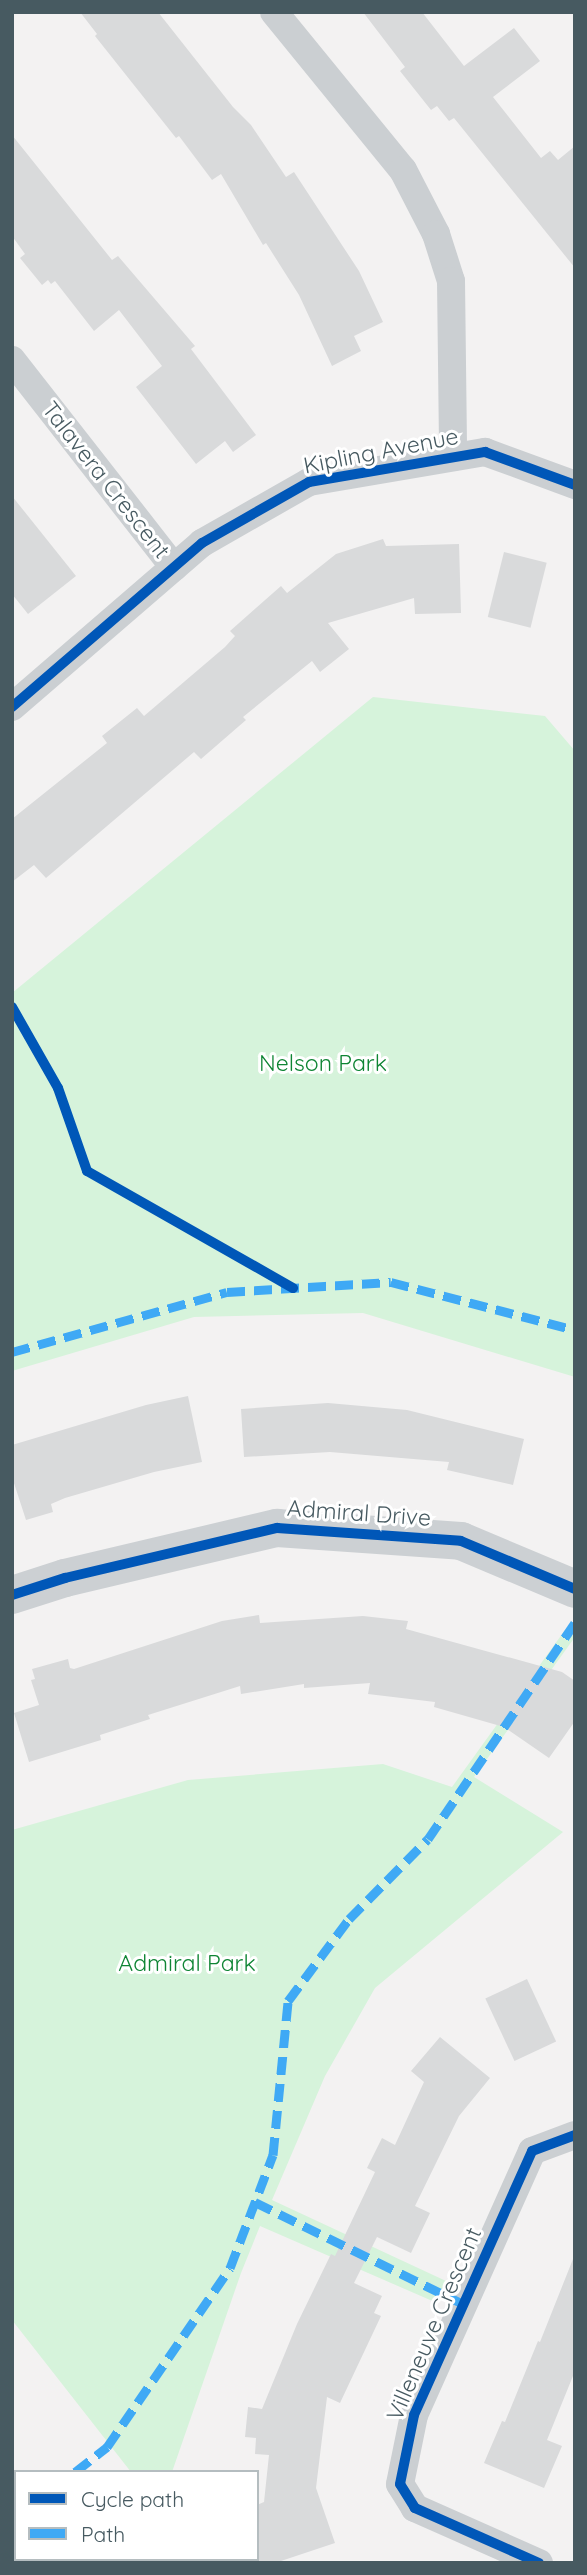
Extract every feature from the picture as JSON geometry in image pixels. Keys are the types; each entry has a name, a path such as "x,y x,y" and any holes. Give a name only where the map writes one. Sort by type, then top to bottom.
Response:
{"street":[{"path":"274,12 403,170 436,234 451,281 453,457"},
{"name":"Talavera Crescent","path":"12,360 174,567"},
{"name":"Kipling Avenue","path":"12,707 202,542 309,482 485,452 575,485"},
{"name":"Admiral Drive","path":"12,1595 65,1578 276,1528 461,1541 575,1589"},
{"name":"Villeneuve Crescent","path":"539,2563 415,2508 400,2484 414,2415 532,2151 575,2135"}],"green space":[{"name":"Nelson Park","path":"373,697 545,716 575,751 575,1377 363,1313 194,1317 12,1371 12,993"},
{"name":"Admiral Park","path":"565,1630 575,1637 474,1777 563,1832 375,1988 325,2076 272,2200 446,2281 437,2303 260,2226 173,2470 129,2470 12,2320 12,1830 188,1780 383,1764 452,1787"}],"building":[{"path":"80,12 158,12 233,107 251,125 286,177 294,172 359,271 383,322 354,336 361,351 332,366 299,295 266,243 263,245 221,174 212,180 179,136 176,138 95,36 97,34"},
{"path":"363,12 422,12 464,66 514,28 540,61 493,97 541,158 550,151 558,160 575,146 575,268 454,118 449,121 437,106 431,110 400,71 405,67"},
{"path":"12,135 112,260 118,256 195,346 191,349 256,435 233,452 225,441 196,464 136,387 162,366 119,310 94,331 55,281 51,284 48,280 42,285 20,258 25,254 12,236"},
{"path":"12,496 76,576 28,614 12,594"},
{"path":"383,539 386,546 459,544 461,613 415,614 414,598 328,623 349,649 320,672 312,661 243,717 246,720 201,759 194,752 46,878 34,865 12,882 12,819 107,743 102,736 137,708 144,716 225,647 235,636 230,631 281,586 287,593 336,554"},
{"path":"504,552 547,563 530,628 488,617"},
{"path":"188,1396 202,1462 154,1472 65,1498 51,1504 53,1512 26,1520 12,1477 12,1445 146,1405"},
{"path":"328,1403 407,1410 524,1439 513,1485 447,1470 449,1462 330,1452 244,1457 241,1409"},
{"path":"259,1615 260,1623 363,1616 408,1621 406,1629 562,1672 575,1681 575,1721 549,1758 504,1727 434,1707 435,1702 368,1694 370,1683 304,1688 304,1684 241,1694 240,1686 148,1715 150,1719 100,1735 101,1740 29,1762 14,1713 39,1705 31,1680 35,1679 32,1669 68,1659 70,1668 74,1669 222,1621"},
{"path":"527,1979 556,2042 514,2061 485,1998"},
{"path":"440,2037 490,2078 459,2116 415,2206 430,2213 411,2253 377,2237 354,2283 382,2296 374,2313 381,2316 340,2403 327,2397 316,2488 335,2543 275,2563 257,2563 259,2504 264,2502 269,2455 255,2454 256,2438 245,2437 248,2407 262,2409 297,2324 331,2254 335,2256 375,2172 367,2168 382,2138 395,2145 424,2082 411,2071"},
{"path":"573,2259 575,2371 547,2440 562,2446 544,2488 484,2463 502,2421 505,2422 538,2341 540,2342"}],"marked path":[{"path":"12,1352 227,1292 391,1282 575,1330"},
{"path":"78,2470 107,2447 230,2268 273,2155 288,2001 349,1919 428,1839 575,1623"},
{"path":"255,2202 463,2304"}],"cycle path":[{"path":"12,707 202,543 309,482 485,452 575,485"},
{"path":"12,1007 58,1088 87,1171 293,1288"},
{"path":"12,1595 65,1578 277,1528 461,1541 575,1589"},
{"path":"539,2563 415,2508 400,2484 414,2415 532,2151 575,2135"}]}
